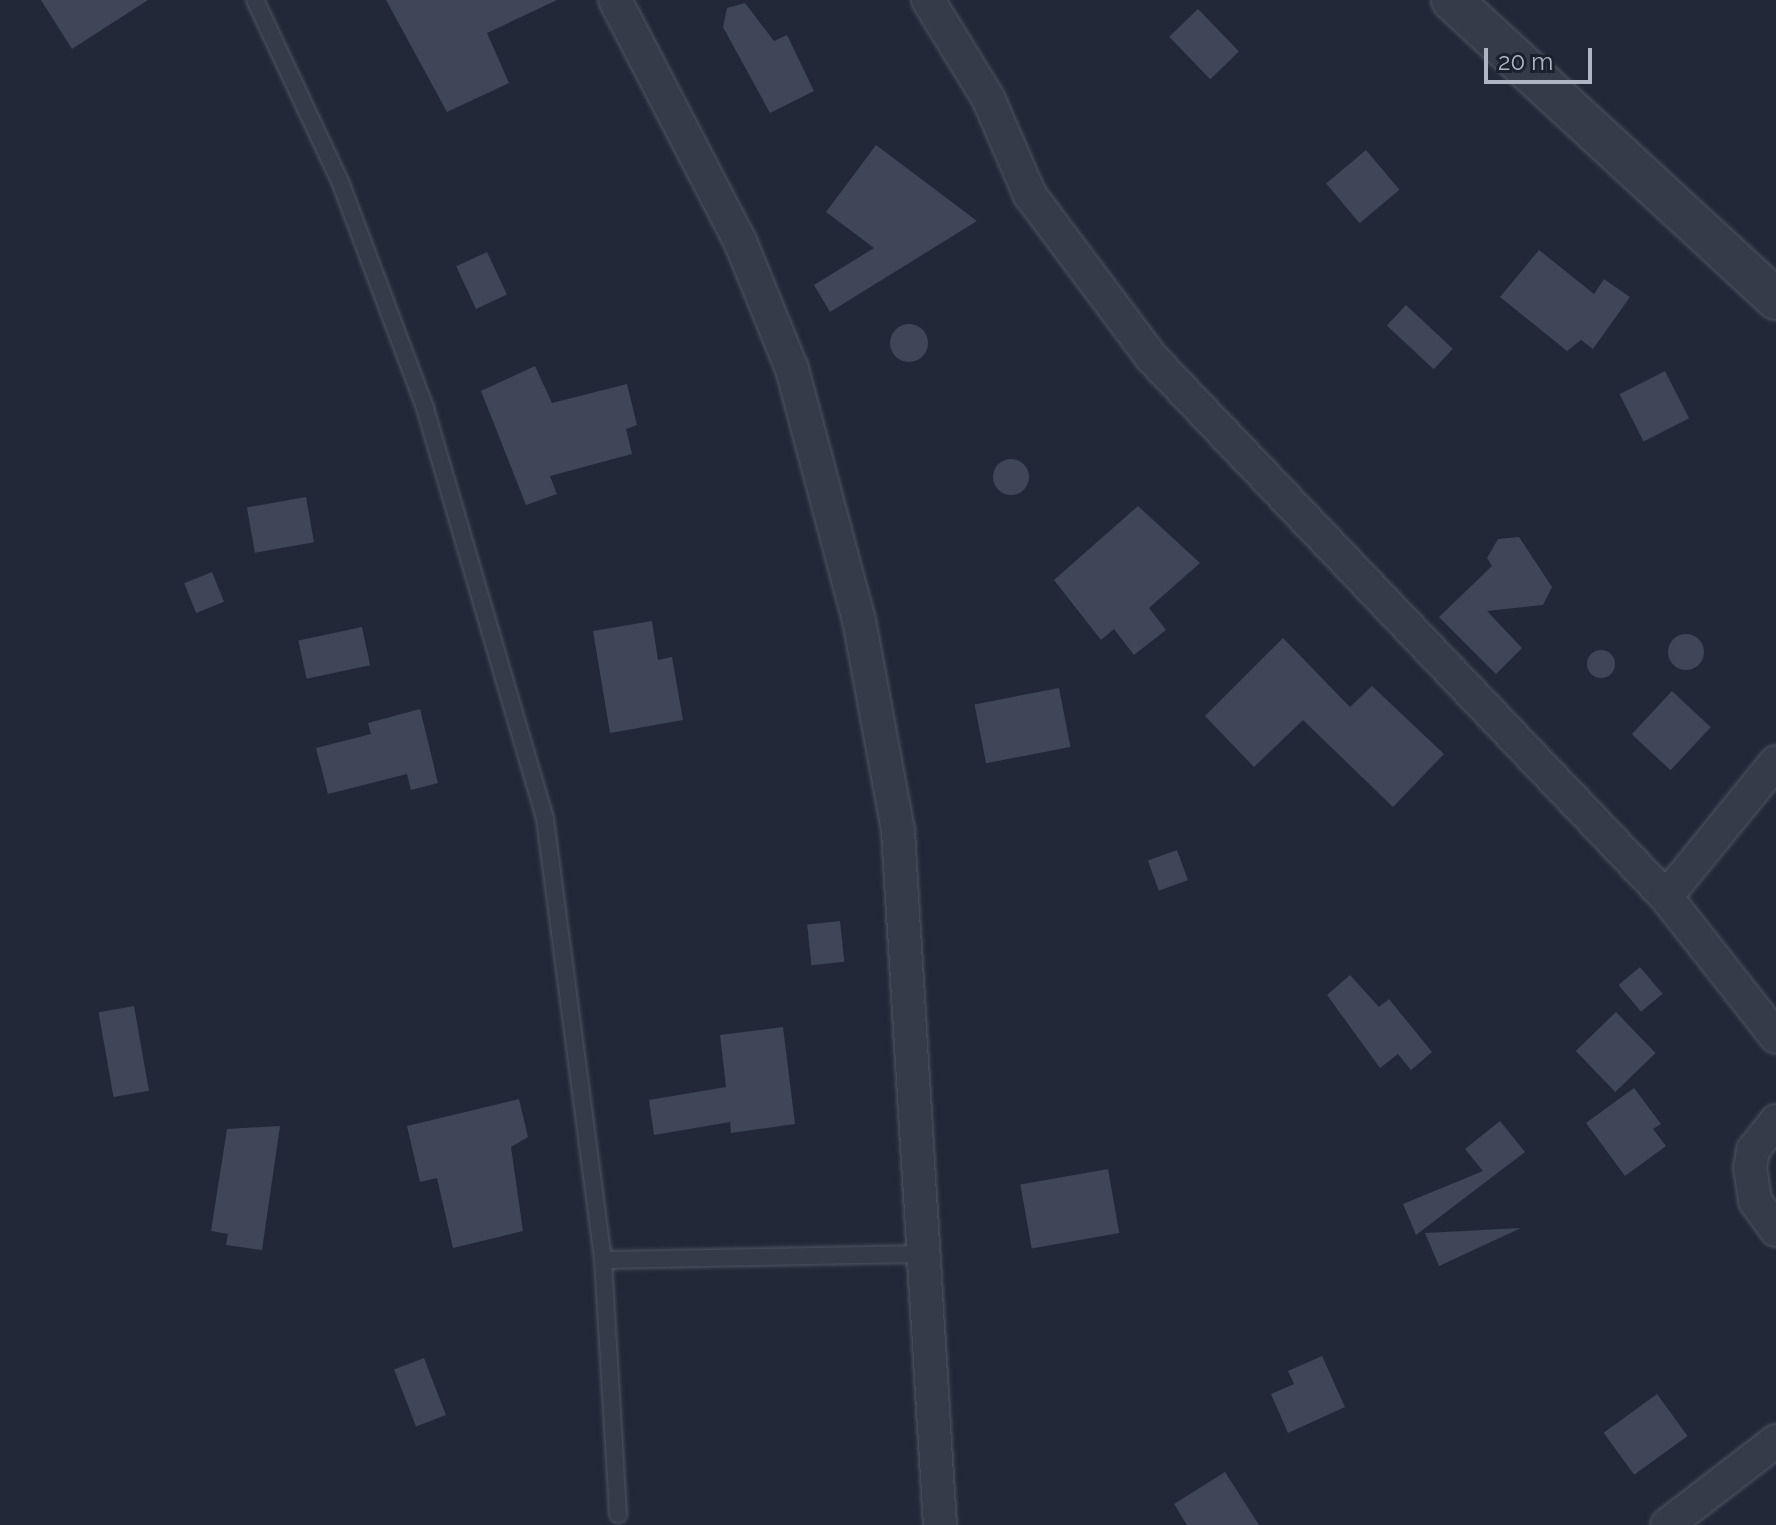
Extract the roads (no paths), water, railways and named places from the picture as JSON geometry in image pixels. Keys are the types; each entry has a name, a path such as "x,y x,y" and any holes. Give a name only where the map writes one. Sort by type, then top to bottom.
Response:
{"street":[{"path":"615,0 740,241 792,369 832,501 898,831 919,1254 940,1525"},
{"path":"928,0 988,98 1030,195 1152,358 1666,897 1776,1037"},
{"path":"1452,0 1776,299"},
{"path":"1666,897 1776,762"},
{"path":"1776,1121 1753,1150 1750,1168 1755,1201 1776,1230"},
{"path":"1667,1525 1776,1441"}],"lane":[{"path":"255,0 341,184 408,363 497,643 545,819 603,1260 618,1515"},
{"path":"603,1260 919,1254"}]}
